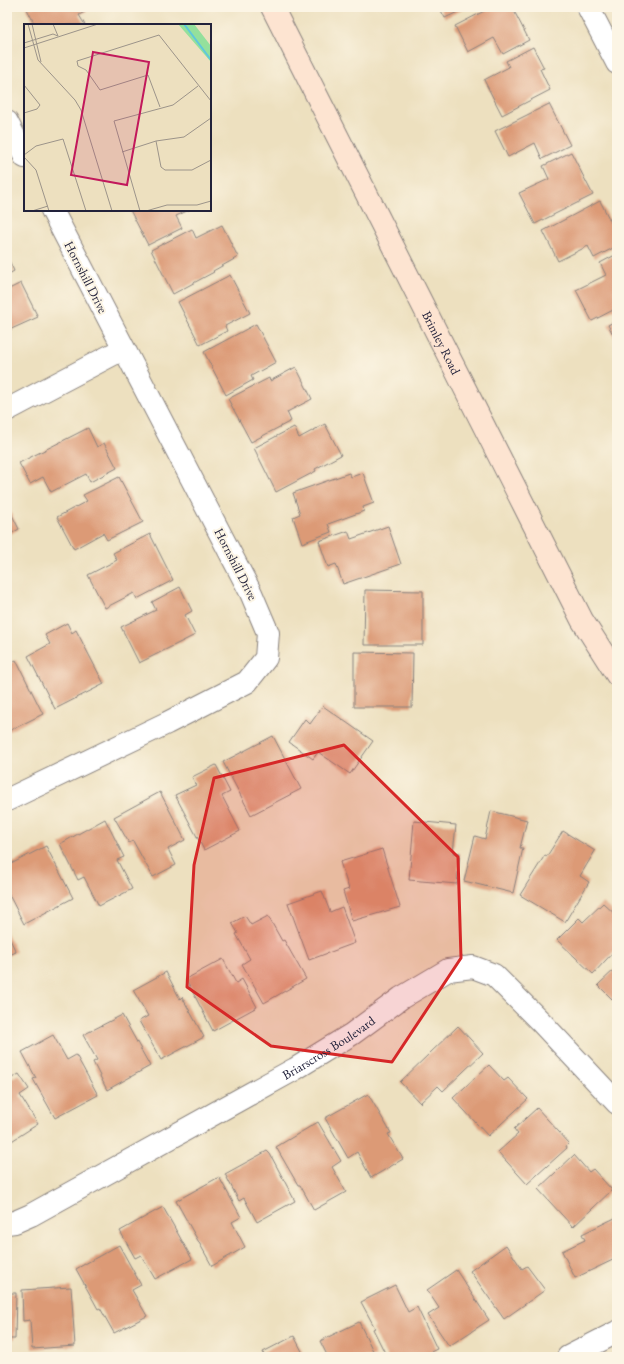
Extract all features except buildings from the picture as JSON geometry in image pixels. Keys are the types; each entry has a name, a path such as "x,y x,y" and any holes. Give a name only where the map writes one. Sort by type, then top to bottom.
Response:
{"main road":[{"name":"Brimley Road","path":"272,7 582,620 617,675"}],"street":[{"path":"588,7 617,63"},
{"path":"7,122 24,155"},
{"name":"Hornshill Drive","path":"7,800 167,723 247,682 266,658 268,633 251,593 53,211"},
{"path":"7,410 123,349"},
{"name":"Briarscross Boulevard","path":"7,1224 31,1216 295,1069 352,1034 401,998 448,970 473,967 494,975 541,1022 617,1103"},
{"path":"568,1357 617,1332"}],"highlighted area":[{"path":"344,745 458,857 461,958 392,1062 271,1046 187,987 194,865 214,778"}]}
